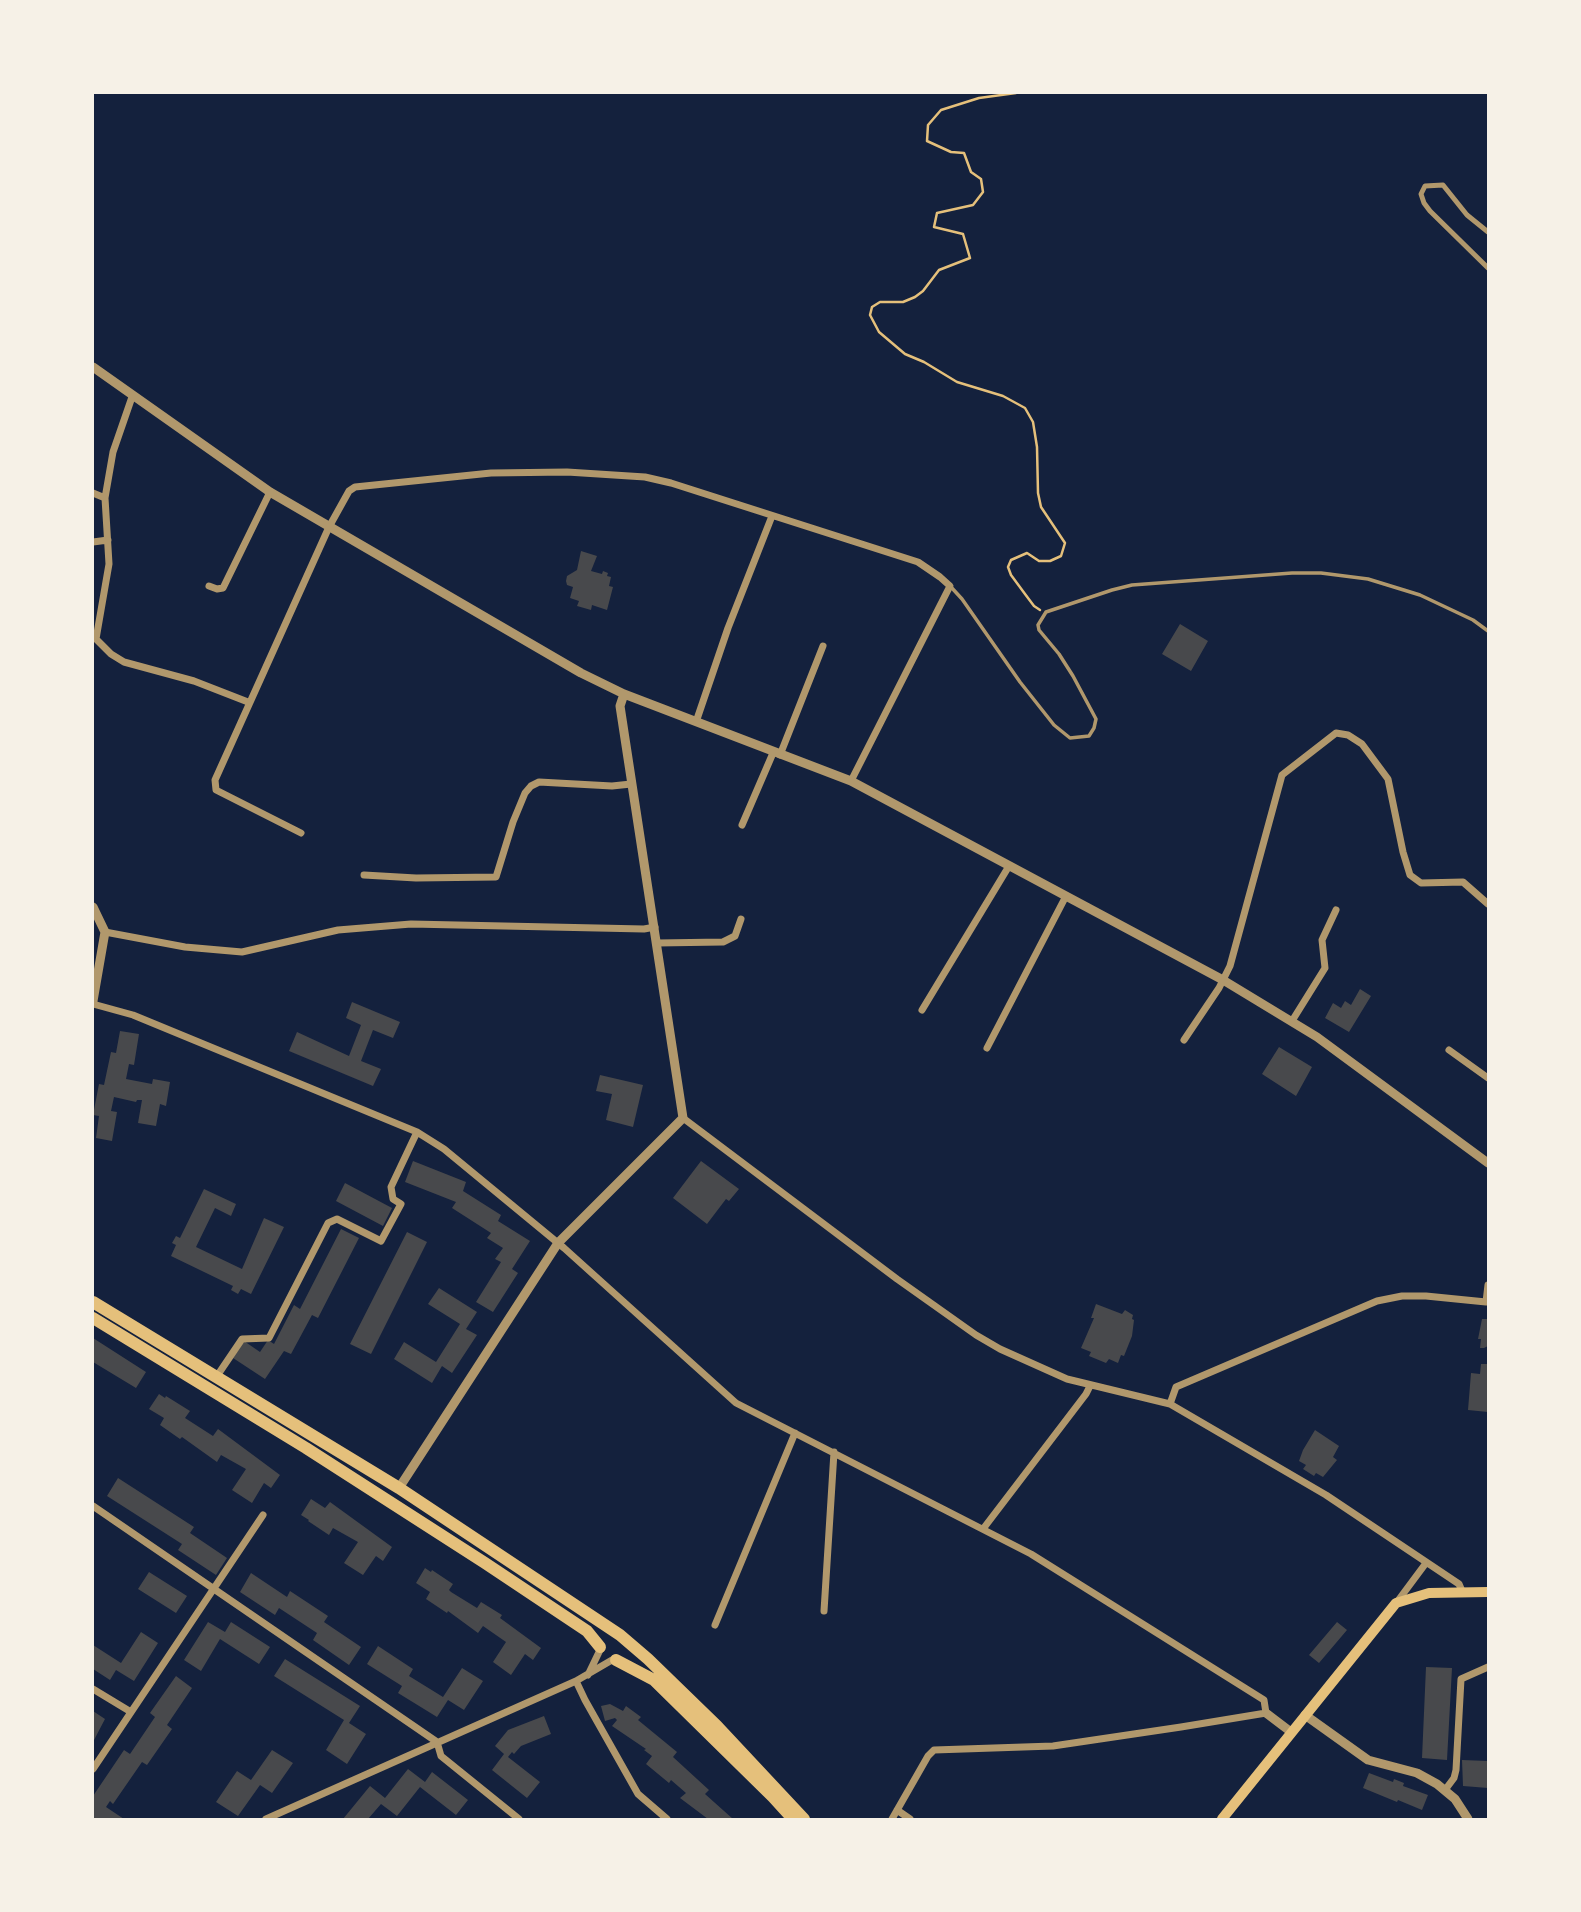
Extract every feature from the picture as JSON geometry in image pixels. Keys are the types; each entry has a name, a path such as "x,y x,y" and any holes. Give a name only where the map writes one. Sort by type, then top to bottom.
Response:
{"main road":[{"path":"93,1302 398,1488 614,1633 620,1634 707,1716 804,1819"},
{"path":"93,1318 306,1448 587,1632 603,1655 654,1680 774,1797 793,1819"},
{"path":"1222,1819 1396,1603 1417,1595 1488,1592"},
{"path":"600,1648 603,1638 614,1633"},
{"path":"614,1660 626,1651 627,1642"}],"street":[{"path":"1488,232 1467,215 1443,186 1425,186 1421,194 1423,203 1488,268"},
{"path":"93,368 270,492 581,673 624,695 851,781 1223,980 1292,1021 1488,1163"},
{"path":"132,397 113,452 106,498 109,565 95,638 111,654 124,662 194,681 248,702"},
{"path":"301,833 216,790 215,780 329,527 349,491 355,487 491,473 567,472 645,477 671,483 929,567 950,586 851,781"},
{"path":"209,586 223,588 270,492"},
{"path":"93,493 106,498"},
{"path":"696,722 728,628 772,516"},
{"path":"93,542 108,540"},
{"path":"742,825 823,646"},
{"path":"624,695 620,706 683,1118 976,1335 1000,1349 1067,1378 1170,1404 1326,1495 1459,1584 1462,1591"},
{"path":"1184,1040 1230,966 1282,775 1336,733 1348,735 1362,744 1388,779 1410,875 1421,883 1463,882 1488,904"},
{"path":"364,875 496,877 513,822 525,793 531,786 539,782 611,786 631,784"},
{"path":"922,1010 1009,866"},
{"path":"987,1048 1066,896"},
{"path":"93,907 105,932 93,1002 133,1015 417,1132 444,1149 558,1244 736,1403 1031,1554 1264,1700 1266,1713 1291,1732"},
{"path":"1292,1021 1325,968 1322,940 1336,910"},
{"path":"657,943 723,942 735,936 741,919"},
{"path":"105,932 185,947 242,952 338,930 411,924 644,929 654,927"},
{"path":"1449,1050 1488,1078"},
{"path":"398,1488 558,1244 683,1118"},
{"path":"217,1376 242,1339 269,1338 328,1223 337,1219 381,1241 401,1204 393,1199 391,1186 417,1132"},
{"path":"1170,1404 1175,1387 1377,1301 1402,1296 1426,1296 1486,1302 1488,1285"},
{"path":"983,1529 1086,1394 1090,1385"},
{"path":"715,1625 795,1433"},
{"path":"824,1611 834,1452"},
{"path":"93,1506 437,1742 441,1756 519,1819"},
{"path":"93,1769 264,1515"},
{"path":"1396,1603 1426,1563"},
{"path":"588,1676 600,1648"},
{"path":"266,1819 588,1676 614,1660"},
{"path":"1445,1790 1454,1778 1461,1679 1488,1667"},
{"path":"576,1681 639,1794 667,1819"},
{"path":"93,1689 131,1712"},
{"path":"892,1819 934,1750 1053,1746 1266,1713"},
{"path":"1305,1715 1368,1760 1417,1773 1445,1790 1455,1799 1468,1819"},
{"path":"897,1810 910,1819"}],"lane":[{"path":"950,586 1020,682 1057,728 1070,738 1088,736 1094,729 1096,719 1066,665 1038,625 1046,612 1132,585 1292,573 1321,573 1368,579 1420,596 1473,620 1488,631"}],"path":[{"path":"1016,93 979,98 941,110 928,125 927,141 951,152 964,153 971,172 981,179 983,192 973,205 937,213 934,227 963,234 970,258 939,270 915,297 903,302 880,302 872,307 870,315 879,332 905,354 957,382 1003,396 1025,408 1033,422 1041,507 1065,543 1061,556 1050,561 1039,561 1027,554 1011,560 1008,567 1034,606 1046,612"}],"building":[{"path":"581,551 597,556 591,571 602,574 603,571 611,577 609,586 613,587 607,610 592,605 591,610 577,606 579,601 570,598 573,587 567,585 567,576 577,570"},
{"path":"1180,624 1208,641 1191,671 1162,654"},
{"path":"1360,989 1371,996 1349,1032 1325,1018 1333,1003 1341,1008 1345,1001 1351,1005"},
{"path":"352,1002 400,1022 393,1038 373,1030 361,1061 381,1069 373,1086 289,1051 297,1032 349,1056 361,1025 346,1018"},
{"path":"120,1031 139,1034 134,1065 129,1064 126,1079 152,1084 153,1079 170,1082 166,1106 160,1104 156,1126 138,1123 142,1100 136,1102 114,1097 111,1111 117,1112 112,1141 96,1138 99,1116 93,1115 99,1084 104,1085 111,1052 116,1053"},
{"path":"1279,1047 1312,1067 1296,1096 1262,1074"},
{"path":"600,1075 643,1085 633,1127 606,1120 612,1094 596,1091"},
{"path":"413,1161 466,1182 463,1191 501,1215 498,1221 530,1241 512,1269 518,1273 493,1312 476,1302 501,1262 495,1259 503,1248 487,1238 491,1233 452,1208 456,1202 405,1182"},
{"path":"701,1161 739,1189 729,1201 726,1199 707,1224 673,1198"},
{"path":"345,1183 392,1208 383,1226 336,1201"},
{"path":"204,1189 236,1204 231,1216 215,1208 196,1247 242,1269 264,1218 284,1227 251,1294 241,1289 238,1294 231,1290 233,1286 171,1256 176,1245 172,1243 176,1236 180,1238"},
{"path":"341,1229 359,1238 318,1318 312,1315 291,1354 284,1351 265,1379 233,1358 244,1341 260,1352 268,1340 274,1344 294,1305 300,1309"},
{"path":"407,1232 427,1242 371,1354 350,1344"},
{"path":"439,1288 477,1312 466,1329 477,1335 452,1373 442,1366 432,1383 394,1359 404,1342 436,1362 460,1324 428,1304"},
{"path":"1096,1304 1122,1314 1125,1310 1133,1315 1132,1336 1124,1356 1121,1355 1118,1363 1109,1359 1106,1363 1089,1356 1091,1352 1081,1348 1094,1318 1091,1318"},
{"path":"1482,1319 1488,1319 1488,1346 1480,1348 1481,1339 1478,1339"},
{"path":"93,1338 146,1372 136,1388 93,1362"},
{"path":"1481,1364 1488,1364 1488,1412 1468,1410 1471,1373 1480,1374"},
{"path":"159,1394 190,1411 185,1418 213,1436 218,1429 280,1475 271,1488 264,1483 252,1503 232,1490 246,1469 221,1455 217,1462 160,1425 164,1418 149,1409"},
{"path":"1315,1430 1339,1446 1333,1457 1337,1460 1323,1477 1316,1473 1314,1476 1303,1469 1306,1465 1299,1461"},
{"path":"118,1478 194,1527 190,1533 227,1558 216,1575 178,1550 182,1544 107,1496"},
{"path":"311,1499 325,1508 330,1502 392,1547 383,1561 376,1556 363,1575 344,1563 358,1542 333,1528 329,1535 301,1515"},
{"path":"425,1568 453,1584 449,1590 451,1592 477,1608 481,1602 502,1615 500,1618 541,1648 533,1660 525,1654 511,1675 493,1662 506,1642 483,1626 478,1633 426,1599 430,1592 416,1583"},
{"path":"149,1572 187,1596 176,1613 138,1589"},
{"path":"251,1573 287,1597 290,1591 328,1616 324,1622 361,1647 349,1665 313,1640 317,1633 279,1608 275,1615 240,1592"},
{"path":"208,1622 225,1632 231,1622 270,1647 259,1664 220,1639 201,1671 184,1660"},
{"path":"1337,1622 1347,1630 1319,1663 1309,1655"},
{"path":"141,1632 158,1643 134,1681 116,1670 110,1680 93,1669 93,1645 121,1663"},
{"path":"378,1646 413,1669 409,1676 443,1697 462,1668 483,1681 464,1710 448,1700 437,1717 398,1693 402,1686 367,1664"},
{"path":"285,1659 360,1706 349,1723 366,1734 347,1764 326,1750 344,1720 274,1676"},
{"path":"1426,1667 1452,1668 1447,1760 1422,1758"},
{"path":"176,1676 192,1688 167,1725 172,1729 147,1765 142,1762 113,1804 110,1801 106,1807 124,1819 94,1819 93,1796 124,1750 130,1754 155,1717 150,1713"},
{"path":"610,1704 623,1711 626,1706 641,1717 638,1720 677,1752 673,1757 709,1790 705,1794 733,1819 708,1819 680,1798 686,1793 646,1764 652,1756 644,1750 646,1749 612,1726 617,1720 615,1718 605,1721 601,1706"},
{"path":"93,1711 105,1719 93,1742"},
{"path":"544,1716 551,1734 521,1746 508,1757 540,1782 527,1798 492,1770 504,1754 495,1746 508,1730"},
{"path":"272,1750 293,1763 272,1793 260,1785 238,1816 216,1802 237,1771 251,1780"},
{"path":"1462,1760 1488,1761 1488,1788 1463,1786"},
{"path":"408,1769 425,1782 432,1772 468,1800 456,1815 420,1787 397,1816 381,1804 368,1819 343,1819 370,1786 385,1798"},
{"path":"1369,1773 1393,1782 1394,1779 1404,1783 1403,1786 1428,1795 1422,1810 1363,1788"}]}
